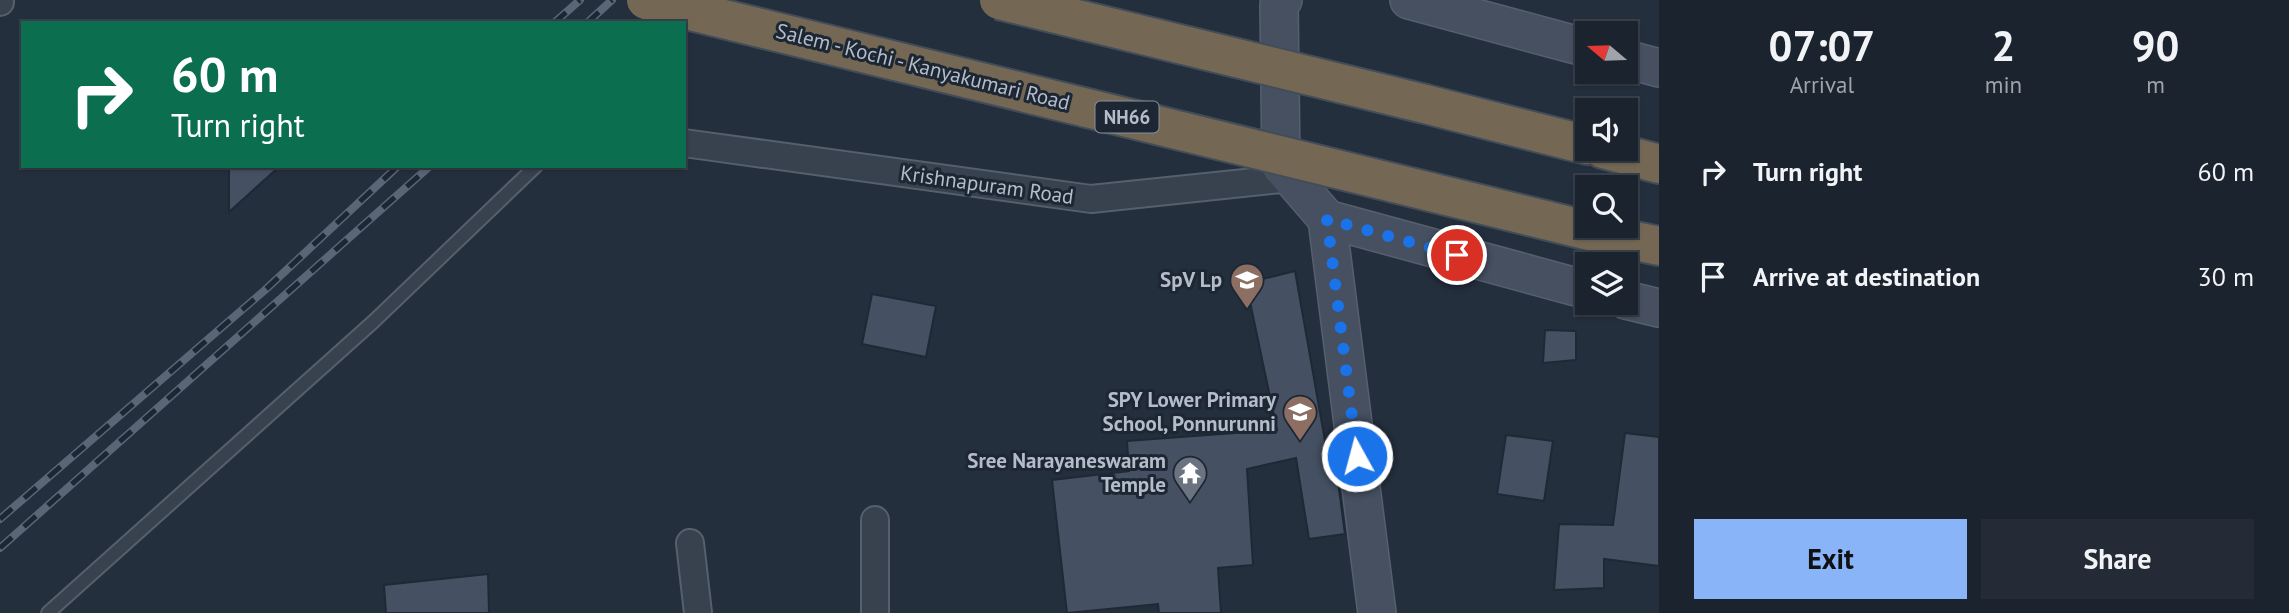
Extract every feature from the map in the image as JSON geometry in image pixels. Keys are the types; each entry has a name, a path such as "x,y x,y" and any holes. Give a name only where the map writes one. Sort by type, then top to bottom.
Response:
{"highway":[{"name":"Salem - Kochi - Kanyakumari Road","path":"646,0 1659,246"},
{"path":"999,0 1575,142"}],"main road":[{"path":"1283,0 1279,5 1281,166 1327,219 1575,287"},
{"path":"1409,0 1575,45"},
{"path":"1638,62 1659,68"},
{"path":"1327,219 1377,613"},
{"path":"1638,303 1659,308"}],"street":[{"name":"Krishnapuram Road","path":"686,143 1091,199 1291,178"},
{"path":"875,613 876,520"},
{"path":"690,543 698,613"}],"lane":[{"path":"686,23 711,0"},
{"path":"48,613 373,322 534,168"}],"building":[{"path":"229,168 278,168 229,212"},
{"path":"1295,271 1330,469 1336,467 1345,534 1309,539 1296,458 1247,469 1253,565 1218,568 1221,613 1159,613 1158,604 1067,613 1052,480 1129,471 1127,441 1277,430 1246,283"},
{"path":"872,294 936,306 926,357 862,344"},
{"path":"1545,330 1576,331 1576,360 1543,363"},
{"path":"1625,433 1659,437 1659,566 1604,559 1604,588 1554,590 1559,524 1613,525"},
{"path":"1506,435 1553,441 1544,501 1497,494"},
{"path":"488,574 489,613 386,613 384,585"}],"railway":[{"path":"556,21 580,0"},
{"path":"589,21 612,0"},
{"path":"0,519 265,290 396,168"},
{"path":"0,548 428,168"}],"place":[{"name":"SpV Lp","path":"1247,310"},
{"name":"SPY Lower Primary School, Ponnurunni","path":"1300,442"},
{"name":"Sree Narayaneswaram Temple","path":"1190,503"}],"route":[{"path":"1357,456 1327,219 1457,255"}]}
